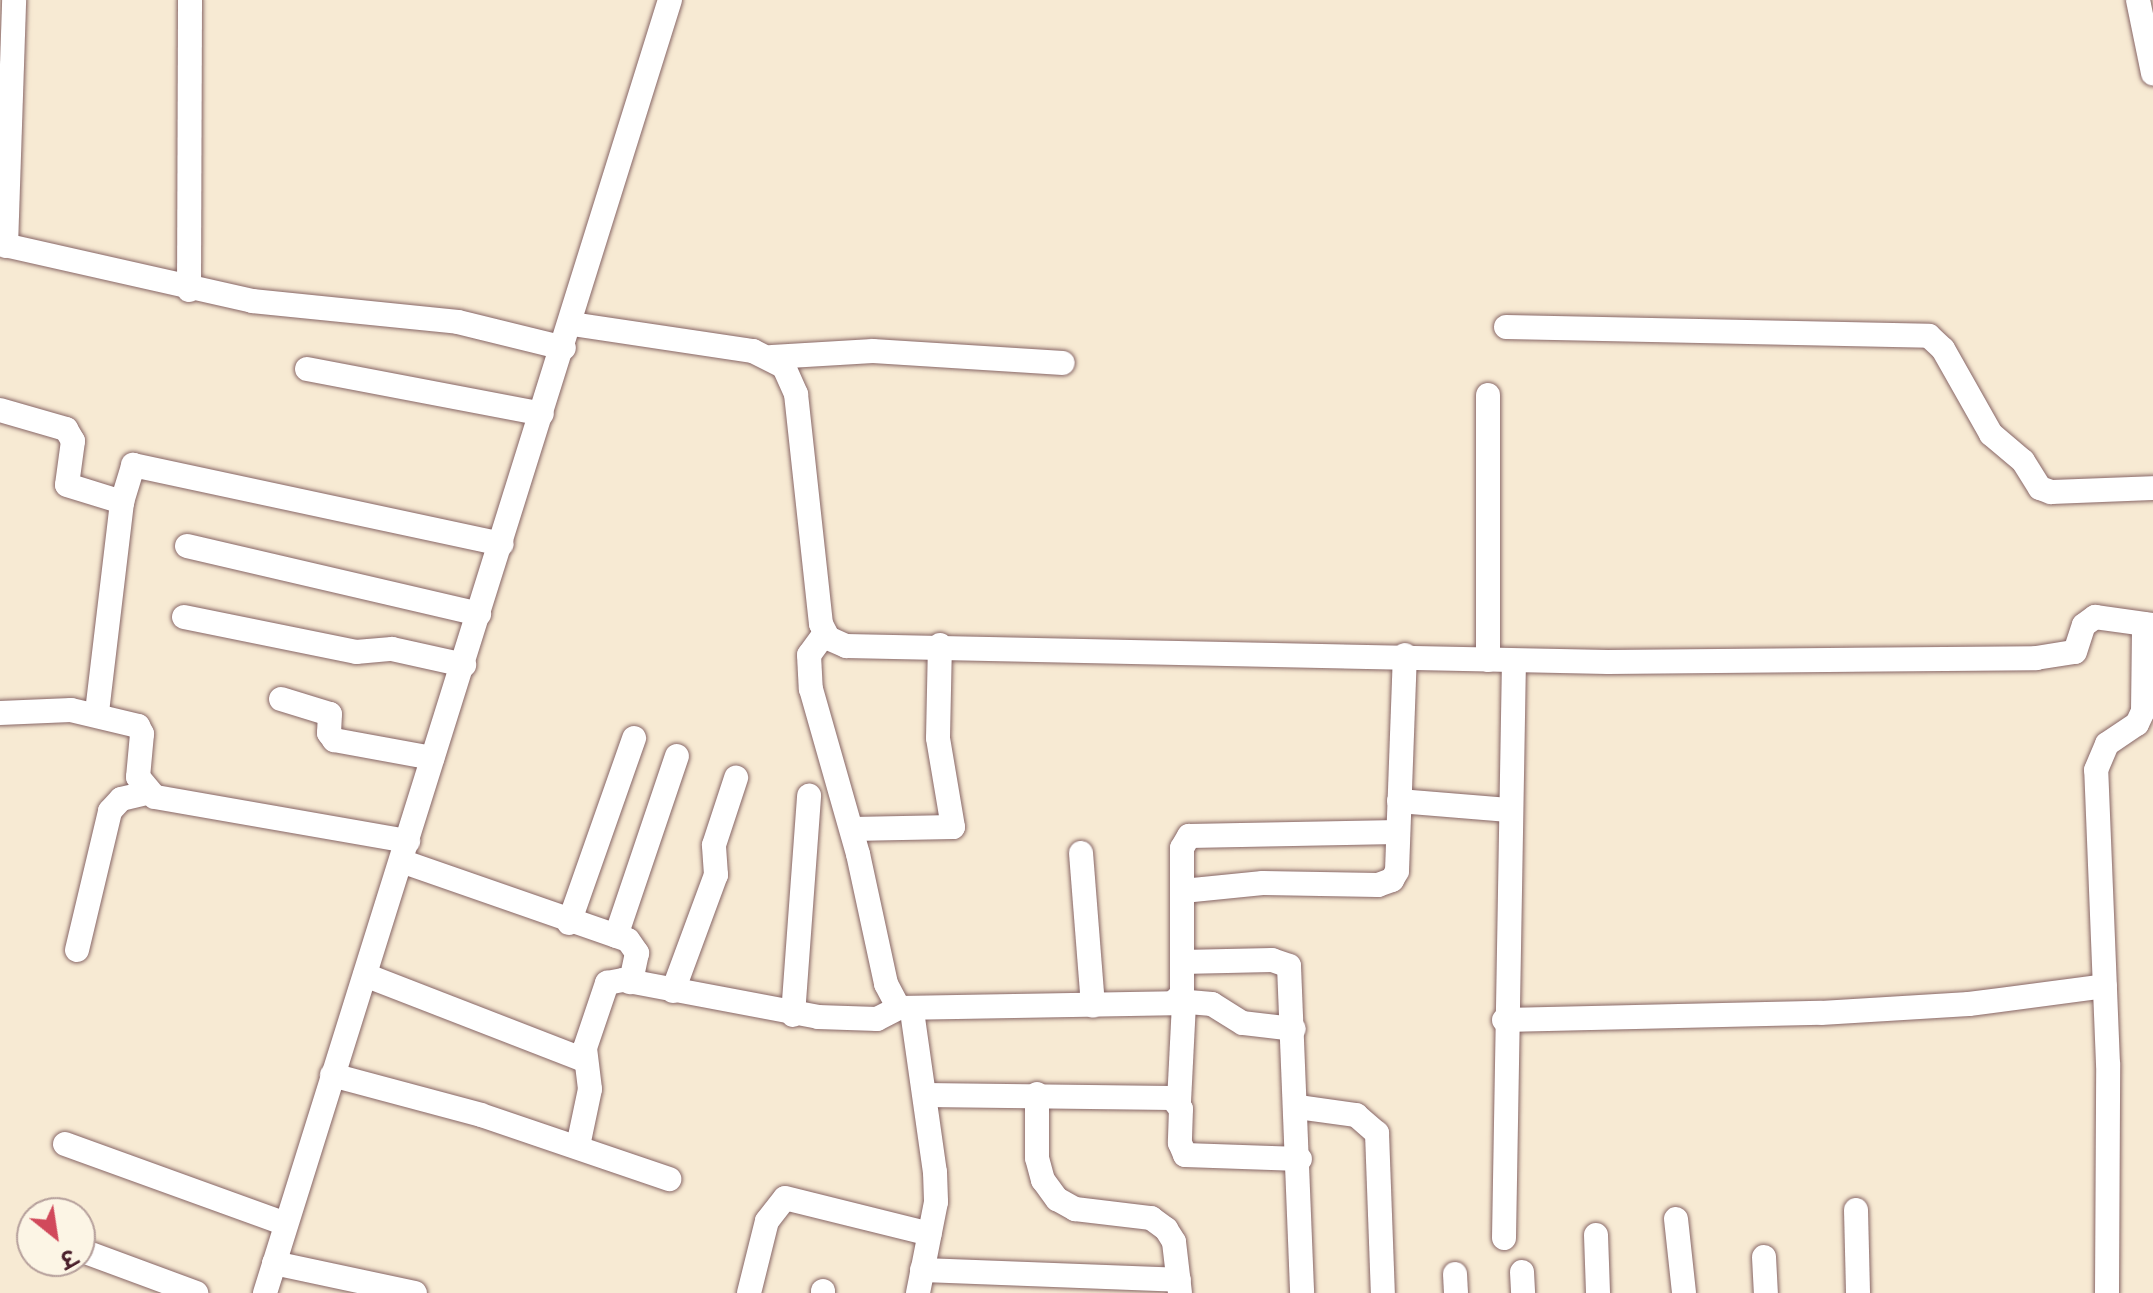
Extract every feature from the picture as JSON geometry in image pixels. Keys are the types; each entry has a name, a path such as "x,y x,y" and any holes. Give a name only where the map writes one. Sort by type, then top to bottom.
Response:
{"street":[{"path":"14,0 5,112 3,245 189,290 319,311 458,322 564,348"},
{"path":"189,290 190,0"},
{"path":"265,1293 572,324 580,284 670,0"},
{"path":"2138,0 2153,73"},
{"path":"572,324 772,357 873,351 1063,363"},
{"path":"1506,327 1929,336 1943,349 1991,434 2023,461 2040,488 2051,492 2153,488"},
{"path":"772,357 784,367 796,394 825,633 812,647 807,667 852,829 886,984 905,1010 925,1095 935,1172 930,1234 920,1282 1180,1286 1174,1242 1151,1218 1075,1209 1057,1199 1043,1180 1037,1158 1037,1094"},
{"path":"307,369 542,414"},
{"path":"1488,395 1488,660"},
{"path":"0,410 66,429 73,441 67,485 122,502"},
{"path":"97,712 122,502 129,468 139,463 502,544"},
{"path":"187,546 479,614"},
{"path":"184,617 356,652 392,649 464,665"},
{"path":"825,633 846,646 940,645 1405,655 1514,661 2060,657 2075,652 2090,619 2148,625 2143,711 2137,724 2107,744 2096,770 2105,986 2107,1293"},
{"path":"852,829 953,827 938,738 940,645"},
{"path":"1183,891 1263,883 1378,885 1392,880 1397,871 1405,655"},
{"path":"1504,1238 1504,1020 1514,661"},
{"path":"281,699 326,711 334,740 432,758"},
{"path":"0,713 97,712 140,729 138,777 147,793"},
{"path":"569,923 634,738"},
{"path":"616,936 677,756"},
{"path":"673,991 716,875 714,845 736,778"},
{"path":"77,950 110,811 121,799 147,793 405,851 569,923 616,936 634,945 637,953 631,982"},
{"path":"793,1015 809,796"},
{"path":"1399,801 1509,810"},
{"path":"1300,1159 1185,1155 1179,1102 1184,841 1198,833 1398,832"},
{"path":"1081,853 1093,1006"},
{"path":"1182,962 1283,962 1292,975 1302,1293"},
{"path":"365,975 584,1060"},
{"path":"578,1146 590,1089 584,1060 602,989 613,980 793,1015 865,1020 905,1010 1181,1001 1212,1004 1243,1023 1294,1029"},
{"path":"1504,1020 1821,1013 1969,1004 2105,986"},
{"path":"332,1075 578,1146 669,1179"},
{"path":"925,1095 1037,1094 1179,1102"},
{"path":"1298,1107 1356,1115 1377,1133 1383,1293"},
{"path":"65,1144 286,1224"},
{"path":"749,1293 767,1221 785,1198 930,1234"},
{"path":"1856,1210 1858,1293"},
{"path":"1676,1219 1684,1293"},
{"path":"1596,1235 1598,1293"},
{"path":"96,1256 196,1293"},
{"path":"1764,1257 1766,1293"},
{"path":"274,1263 415,1293"}]}
